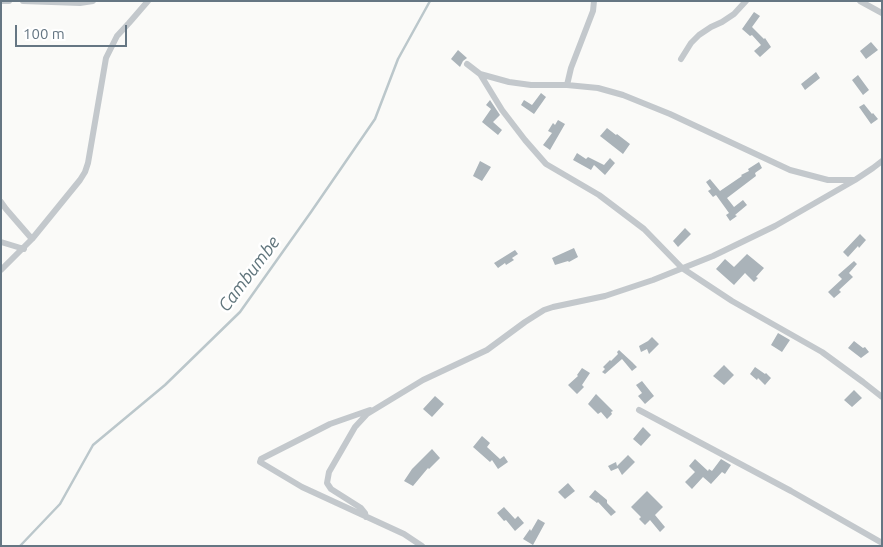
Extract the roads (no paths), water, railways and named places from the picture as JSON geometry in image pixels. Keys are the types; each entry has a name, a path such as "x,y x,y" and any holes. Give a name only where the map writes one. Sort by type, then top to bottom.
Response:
{"street":[{"path":"1,1 9,1"},
{"path":"23,1 80,3 93,1"},
{"path":"1,270 32,240 85,172 106,58 117,36 148,1"},
{"path":"567,85 571,68 593,11 594,1"},
{"path":"681,59 691,43 699,35 734,14 746,1"},
{"path":"860,1 882,13"},
{"path":"467,64 480,74 502,110 546,164 599,195 644,229 682,268 732,301 822,352 881,395"},
{"path":"480,74 509,82 531,85 567,85 598,88 639,101 670,114 790,170 828,180 855,180"},
{"path":"366,517 361,508 331,489 328,485 328,478 329,472 355,427 367,414 423,380 488,350 544,310 605,296 653,280 713,256 775,226 855,180 882,161"},
{"path":"1,202 32,240"},
{"path":"1,242 24,249"},
{"path":"376,408 330,424 292,442 261,459 261,464 302,487 404,534 422,546"},
{"path":"638,410 882,543"}],"waterway":[{"name":"Cambumbe","path":"20,546 60,504 93,445 165,385 240,312 375,119 398,59 430,1"}]}
